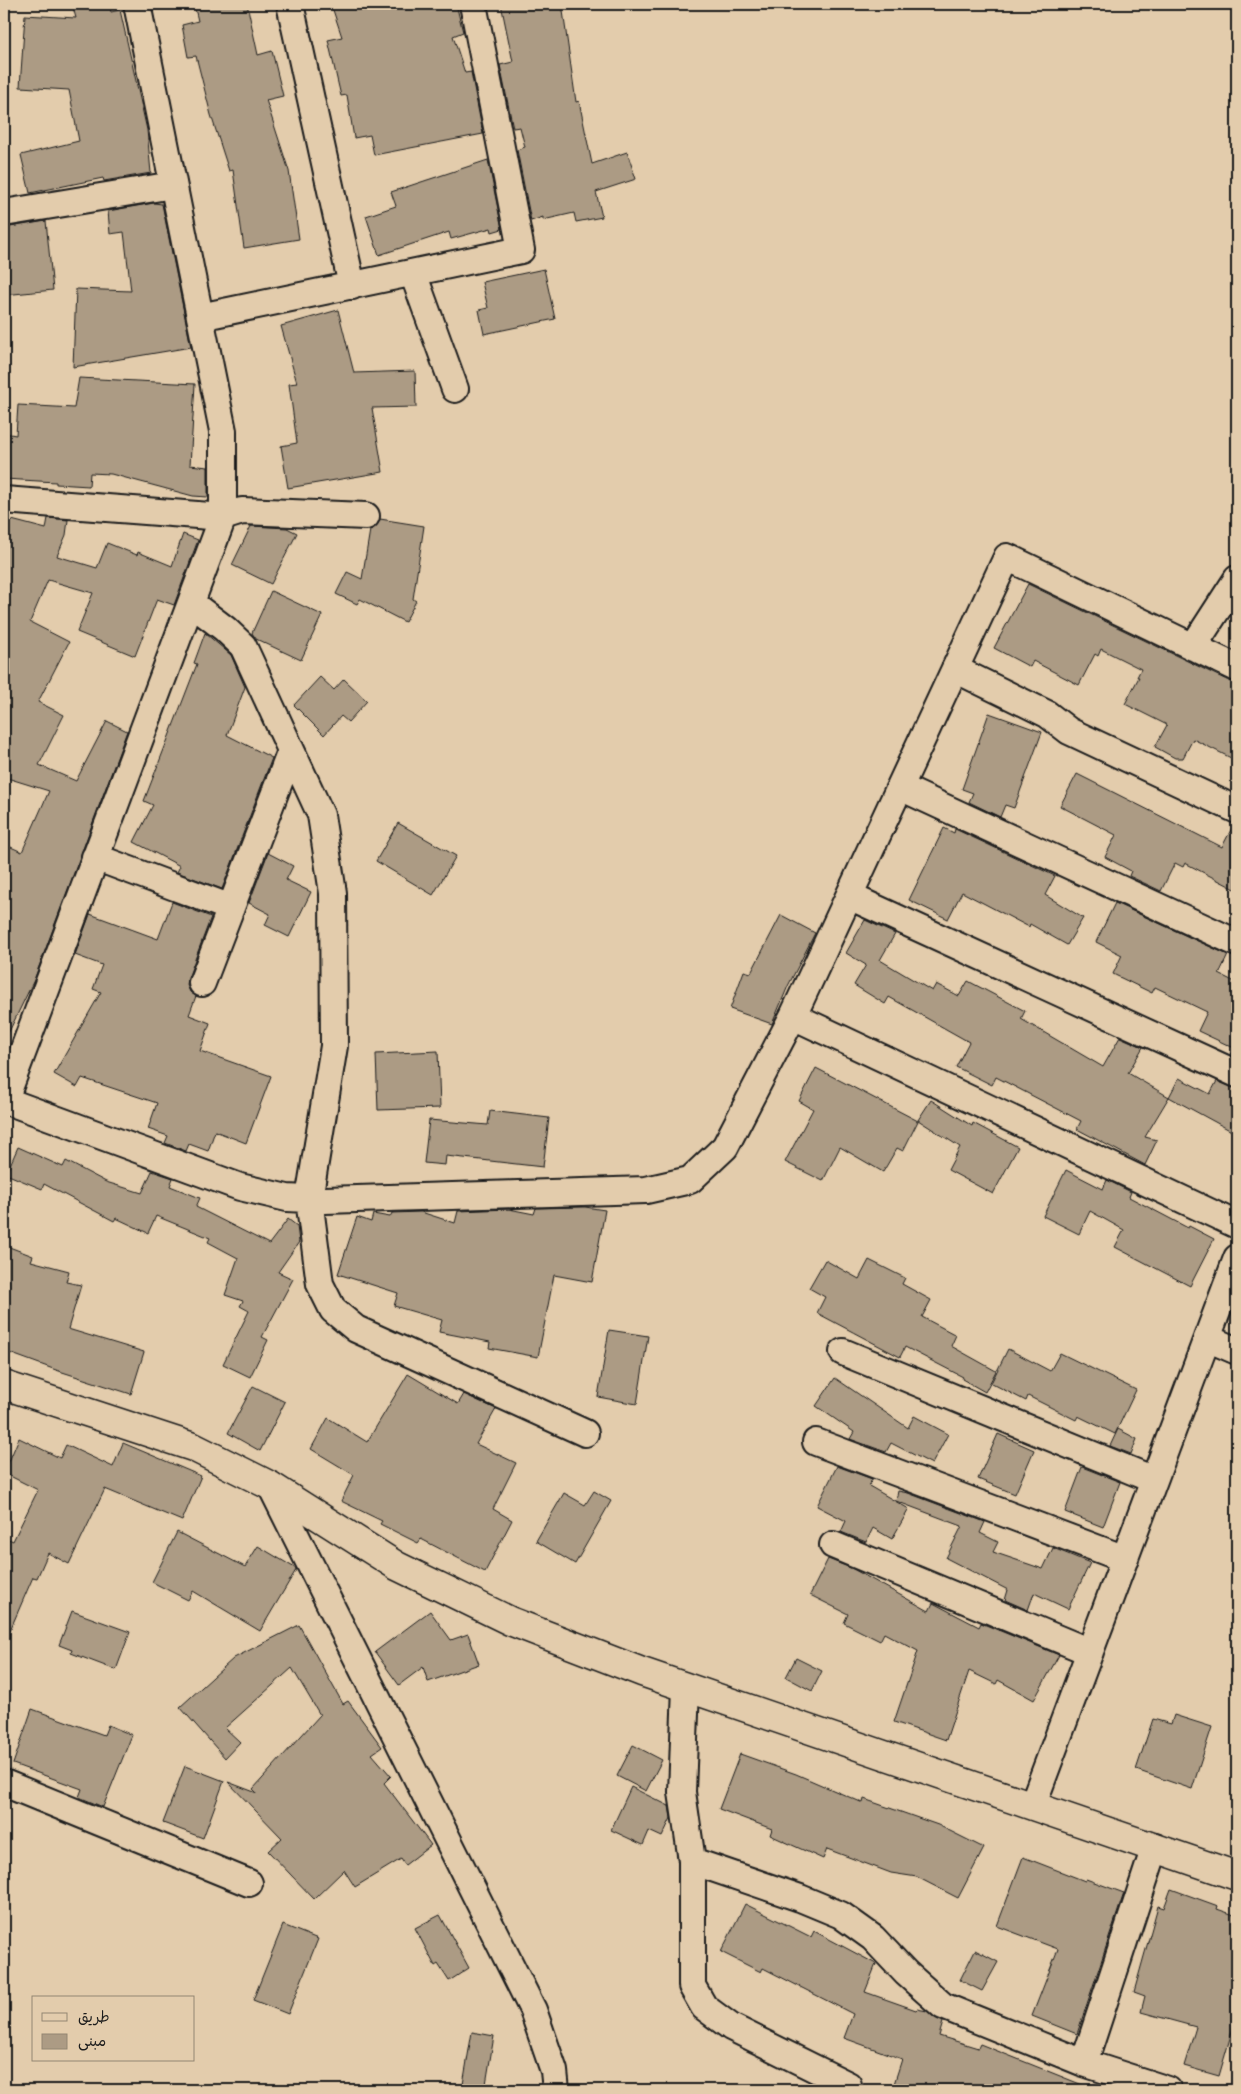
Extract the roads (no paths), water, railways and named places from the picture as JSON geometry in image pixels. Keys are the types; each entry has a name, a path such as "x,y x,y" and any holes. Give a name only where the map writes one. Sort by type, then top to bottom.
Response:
{"street":[{"path":"137,4 223,431 223,517 4,1101 240,1187 287,1198 646,1190 690,1180 724,1147 793,1016 1008,557 1237,668"},
{"path":"290,4 352,286"},
{"path":"200,317 521,250 473,4"},
{"path":"4,213 173,185"},
{"path":"413,273 455,390"},
{"path":"4,500 223,517 242,511 366,516"},
{"path":"1194,647 1237,579"},
{"path":"191,603 225,629 243,646 321,815 333,893 334,1046 309,1199 320,1284 332,1310 356,1329 585,1433"},
{"path":"955,669 1047,714 1069,731 1237,810"},
{"path":"202,983 291,751"},
{"path":"900,787 1237,943"},
{"path":"95,857 231,908"},
{"path":"849,896 1237,1074"},
{"path":"793,1016 1237,1225"},
{"path":"1033,1804 1237,1258"},
{"path":"1207,1338 1237,1351"},
{"path":"843,1352 1154,1480"},
{"path":"4,1385 193,1447 271,1486 397,1566 510,1621 642,1672 1033,1804 1237,1876"},
{"path":"816,1442 1125,1559"},
{"path":"271,1486 533,2010 554,2071 556,2090"},
{"path":"833,1545 1090,1652"},
{"path":"686,1687 682,1792 692,1861 692,1986 704,2007 731,2027 848,2085"},
{"path":"4,1783 250,1883"},
{"path":"1084,2063 1155,1847"},
{"path":"692,1861 800,1898 841,1915 873,1938 906,1973 943,2006 1084,2063 1168,2090"}]}
